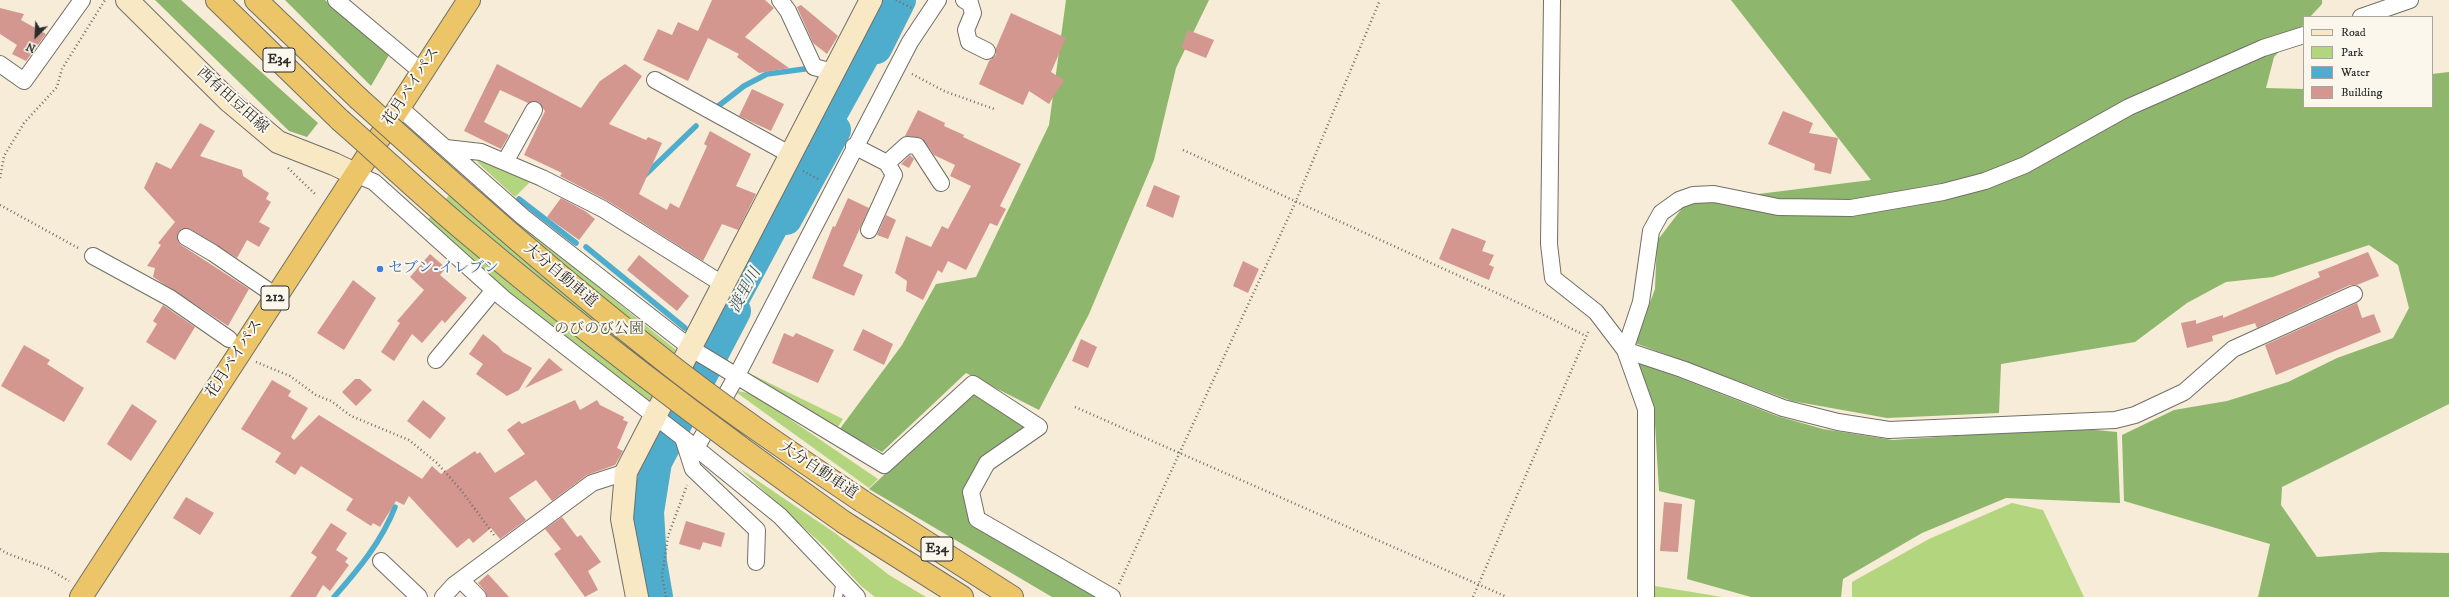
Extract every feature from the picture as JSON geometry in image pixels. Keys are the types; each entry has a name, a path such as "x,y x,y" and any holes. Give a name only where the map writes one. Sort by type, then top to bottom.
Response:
{"highway":[{"name":"大分自動車道","path":"217,0 340,120 458,226 574,321 752,458 845,523 962,597"},
{"name":"大分自動車道","path":"256,0 358,98 481,209 657,356 773,441 862,501 1012,597"},
{"name":"花月バイパス","path":"76,590 276,296 469,0"}],"street":[{"path":"0,64 24,81 82,0"},
{"name":"西有田豆田線","path":"127,0 228,100 278,142 355,174"},
{"path":"336,0 422,72"},
{"path":"780,0 788,11 814,67 833,72"},
{"path":"637,597 622,519 626,472 658,418 724,285 796,162 833,72 870,0"},
{"path":"696,448 736,377 854,146 897,66 910,42 938,0"},
{"path":"964,0 970,3 973,13 966,30 969,42 987,51"},
{"path":"1552,0 1549,244 1553,278 1596,312 1625,350 1646,409 1646,597"},
{"path":"2364,16 2410,0"},
{"path":"1625,350 1641,302 1651,231 1661,214 1679,200 1693,195 1714,194 1778,207 1851,208 1942,192 1978,183 2025,165 2129,107 2263,48 2303,35"},
{"path":"655,80 796,162"},
{"path":"399,107 523,217 692,349 736,377 884,465 972,384 1039,427 987,463 971,492 977,519 1114,593"},
{"path":"505,162 534,110"},
{"path":"887,163 907,145 917,146 941,184"},
{"path":"854,146 887,163 894,175 869,230"},
{"path":"446,148 481,152 542,178 603,209 724,285"},
{"path":"355,174 374,182 494,290 696,448 780,516 841,578 857,597"},
{"path":"186,237 276,296"},
{"path":"93,256 170,298 229,339"},
{"path":"436,360 494,290"},
{"path":"1625,350 1682,369 1782,408 1838,422 1889,430 2115,420 2135,415 2184,392 2233,349 2354,294"},
{"path":"682,437 696,471 757,530 756,562"},
{"path":"443,597 461,580 592,483 626,472"},
{"path":"381,561 419,597"},
{"path":"461,580 478,597"}],"lane":[{"path":"838,597 841,578"}],"path":[{"path":"0,178 4,156 24,123 57,87 62,69 105,0"},
{"path":"1114,593 1296,201 1380,0"},
{"path":"897,66 944,91 994,109"},
{"path":"1183,150 1586,336 1473,597"},
{"path":"796,162 826,182"},
{"path":"0,204 93,256"},
{"path":"256,361 290,376 316,395 331,401 351,416 409,440 437,463 461,490 504,549"},
{"path":"1075,407 1507,597"},
{"path":"666,597 662,576 668,536 683,492 696,471"},
{"path":"0,549 6,553 49,569 76,590"}],"green space":[{"path":"155,0 181,0 318,123 307,137 289,131"},
{"path":"285,0 325,0 389,55 371,86"},
{"path":"1066,0 1209,0 1176,68 1154,160 1089,314 1039,410 966,373 882,452 839,430 902,345 936,284 976,277 1049,125"},
{"path":"1731,0 2322,0 2322,4 2311,16 2303,16 2303,25 2274,57 2266,88 2303,89 2303,108 2433,108 2433,74 2449,72 2449,404 2282,487 2281,505 2317,557 2381,552 2449,553 2449,597 2258,597 2270,544 2124,501 2122,435 2174,410 2227,401 2288,382 2337,358 2393,338 2409,308 2398,265 2369,245 2273,277 2226,282 2187,303 2135,342 2001,364 1999,413 1887,418 1792,401 1635,343 1655,289 1657,241 1686,203 1871,180"},
{"path":"483,158 533,179 515,197 477,162"},
{"name":"のびのび公園","path":"464,178 676,350 646,410 426,222"},
{"path":"1637,361 1777,416 1823,429 1893,440 2074,428 2117,432 2120,503 2006,498 1922,533 1843,579 1841,597 1751,597 1687,579 1695,500 1659,491 1654,407"},
{"path":"753,375 843,419 835,432 750,381"},
{"path":"733,390 753,394 878,479 869,488"},
{"path":"972,392 1024,427 984,460 971,522 1103,597 1052,597 869,489"},
{"path":"739,468 835,533 889,575 926,597 875,597 861,586 826,548"},
{"path":"2012,503 2043,510 2084,597 1852,597 1852,582 1929,539"},
{"path":"1655,586 1722,597 1654,597"}],"water":[{"path":"878,0 905,14 818,171 795,157"},
{"path":"789,172 813,184 722,354 705,345 703,341"}],"building":[{"path":"712,0 765,0 774,8 745,37 789,68 759,73 737,57 739,54 708,38 688,81 643,60 658,29 672,35 678,22 698,31"},
{"path":"801,5 838,36 827,54 813,43 797,7"},
{"path":"0,8 24,14 21,20 46,34 26,61 12,54 17,45 0,34"},
{"path":"1011,13 1066,38 1051,72 1064,80 1049,104 1029,91 1023,105 979,84 989,61 996,55 996,48"},
{"path":"1188,30 1214,40 1206,58 1181,48"},
{"path":"497,64 581,108 600,81 625,64 642,76 609,124 646,140 648,137 662,143 639,194 667,210 670,203 679,208 707,146 704,144 710,131 751,154 736,186 756,194 738,230 722,224 703,261 608,201 560,176 562,173 524,155 545,111 538,102 528,103 500,90 484,122 509,135 501,149 464,131"},
{"path":"752,89 784,104 771,131 739,116"},
{"path":"918,110 945,123 944,126 964,135 963,137 1021,164 1000,206 1006,209 997,226 990,223 966,270 948,261 942,273 938,270 923,300 906,291 907,281 895,273 906,236 931,247 942,226 948,229 971,186 950,176 955,165 934,155 922,138 905,136"},
{"path":"1783,111 1813,123 1809,133 1838,138 1831,174 1814,170 1815,164 1768,144"},
{"path":"200,123 215,131 200,156 242,170 243,176 269,193 266,199 271,202 259,222 270,228 259,247 247,240 237,258 190,229 182,229 178,233 178,241 181,245 249,289 228,326 153,277 155,268 147,266 161,245 158,243 175,222 144,188 156,162 171,169"},
{"path":"910,155 914,159 909,168 901,164"},
{"path":"1154,185 1180,196 1173,218 1146,206"},
{"path":"561,198 585,211 595,219 579,240 547,217"},
{"path":"848,198 869,208 843,266 863,275 854,296 812,278 833,226 835,227"},
{"path":"886,215 896,220 888,239 877,235"},
{"path":"1452,228 1486,241 1482,251 1494,255 1489,265 1494,267 1489,280 1439,259"},
{"path":"2368,252 2379,276 2357,285 2350,285 2257,328 2255,323 2212,336 2213,341 2187,348 2181,323 2196,320 2196,324 2223,315 2223,318 2320,277 2318,272"},
{"path":"430,254 446,268 440,275 467,298 445,323 442,320 422,343 412,334 394,361 381,352 400,323 397,321 424,290 410,277"},
{"path":"639,255 689,296 677,311 627,270"},
{"path":"1243,261 1259,269 1248,293 1233,286"},
{"path":"353,280 376,298 344,350 317,333"},
{"path":"2357,303 2362,318 2374,314 2381,332 2276,375 2265,345"},
{"path":"163,305 195,327 175,360 146,342 157,324 153,321"},
{"path":"863,329 893,344 884,365 853,350"},
{"path":"784,333 793,337 796,333 834,350 818,383 772,363"},
{"path":"483,334 503,352 532,368 519,390 507,396 476,374 483,364 469,354"},
{"path":"1081,339 1097,347 1088,368 1072,361"},
{"path":"24,345 50,360 47,364 84,388 64,422 1,386"},
{"path":"549,358 563,370 525,388"},
{"path":"355,379 360,379 372,390 356,406 342,392"},
{"path":"272,380 291,391 288,396 308,408 291,437 294,440 319,415 422,479 432,466 441,474 475,451 477,454 480,452 495,473 525,454 507,430 519,421 522,424 575,400 580,410 597,400 600,405 624,417 623,420 628,422 617,448 623,451 615,465 587,475 552,501 536,480 509,498 526,520 500,539 491,528 473,543 469,538 457,548 409,496 404,505 396,501 380,527 373,523 371,526 346,510 353,499 301,466 295,475 275,462 281,453 241,429"},
{"path":"423,400 446,418 430,439 407,421"},
{"path":"132,404 157,421 131,461 107,444"},
{"path":"186,497 214,513 200,535 173,518"},
{"path":"1664,502 1682,504 1678,552 1660,551"},
{"path":"562,517 577,537 581,535 601,562 588,571 598,590 585,597 554,554 561,549 545,529"},
{"path":"686,521 725,533 721,547 703,542 700,550 679,544"},
{"path":"331,523 347,533 336,550 348,558 345,562 349,565 330,591 323,585 316,597 290,597 317,557 311,553"},
{"path":"488,574 509,597 487,597 485,591 478,583"}],"waterway":[{"name":"渡里川","path":"876,48 900,0"},
{"path":"717,107 744,86 767,74 812,68"},
{"path":"644,176 696,126"},
{"name":"渡里川","path":"786,219 835,130"},
{"path":"519,199 576,243"},
{"path":"586,247 685,328"},
{"name":"渡里川","path":"657,597 651,562 648,512 656,462 735,311"},
{"path":"334,597 369,555 390,520 395,507"}],"place":[{"name":"セブン-イレブン","path":"380,269"}]}
